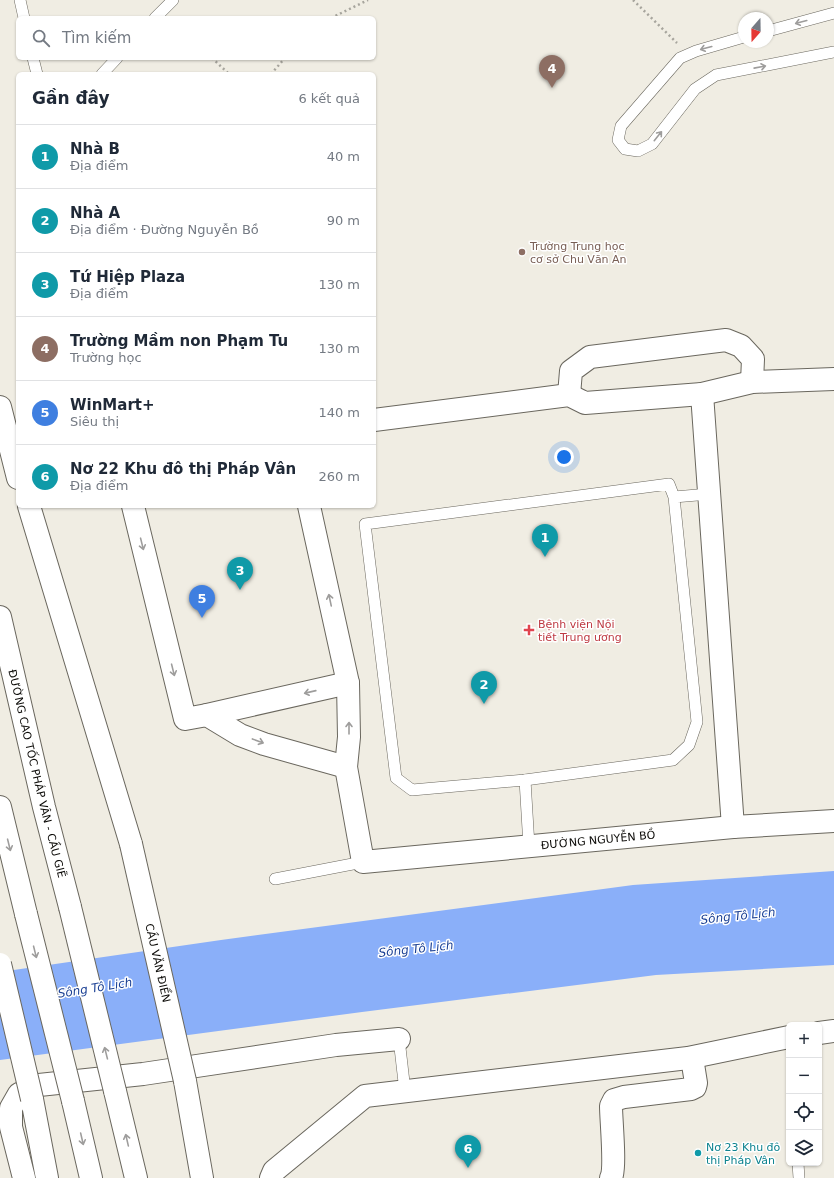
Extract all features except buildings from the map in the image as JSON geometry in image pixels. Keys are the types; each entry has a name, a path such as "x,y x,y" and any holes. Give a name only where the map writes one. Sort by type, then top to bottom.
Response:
{"main road":[{"path":"569,395 571,371 590,357 726,340 741,346 753,359 752,382"},
{"path":"376,420 569,395 584,402 702,394 752,382 834,379"},
{"path":"702,394 733,827"},
{"path":"0,407 16,470"},
{"name":"CẦU VĂN ĐIỂN","path":"30,508 131,844 185,1081 202,1178"},
{"path":"133,508 185,719 348,683"},
{"path":"309,508 348,683 349,737 346,767 363,862"},
{"name":"ĐƯỜNG CAO TỐC PHÁP VÂN - CẦU GIẼ","path":"0,617 44,807 136,1178"},
{"path":"207,715 240,735 264,744 346,767"},
{"path":"0,807 91,1178"},
{"name":"ĐƯỜNG NGUYỄN BỒ","path":"363,862 733,827 834,822"},
{"path":"0,964 32,1100 47,1178"},
{"path":"822,1033 834,1031"},
{"path":"271,1178 274,1171 365,1096 692,1058 786,1038"},
{"path":"24,1178 11,1127 11,1108 19,1094 39,1085 143,1074 336,1045 399,1039"},
{"path":"611,1178 613,1163 611,1106 614,1100 624,1097 691,1089 695,1087 696,1083 692,1058"}],"lane":[{"path":"20,0 24,16"},
{"path":"157,16 173,0"},
{"path":"774,29 834,12"},
{"path":"738,39 696,51 680,58 621,126 618,140 625,149 638,151 652,144 695,89 716,75 834,52"},
{"path":"34,60 36,72"},
{"path":"104,72 115,60"},
{"path":"669,484 674,497 697,722 689,745 673,760 525,780 412,790 396,778 365,524 669,484"},
{"path":"674,497 709,494"},
{"path":"525,780 529,846"},
{"path":"275,879 363,862"},
{"path":"399,1039 405,1092"},
{"path":"798,1166 800,1178"}],"path":[{"path":"335,16 368,0"},
{"path":"632,0 689,54"},
{"path":"214,60 227,72"},
{"path":"273,72 284,60"}],"water":[{"name":"Sông Tô Lịch","path":"834,871 834,965 656,975 0,1060 0,972 221,940 633,885"}],"place":[{"name":"Trường Mầm non Phạm Tu","path":"552,88"},
{"name":"Trường Trung học cơ sở Chu Văn An","path":"522,252"},
{"name":"Nhà B","path":"545,557"},
{"name":"Tứ Hiệp Plaza","path":"240,590"},
{"name":"WinMart+","path":"202,618"},
{"name":"Bệnh viện Nội tiết Trung ương","path":"529,630"},
{"name":"Nhà A","path":"484,704"},
{"name":"Nơ 23 Khu đô thị Pháp Vân","path":"698,1153"},
{"name":"Nơ 22 Khu đô thị Pháp Vân","path":"468,1168"}]}
